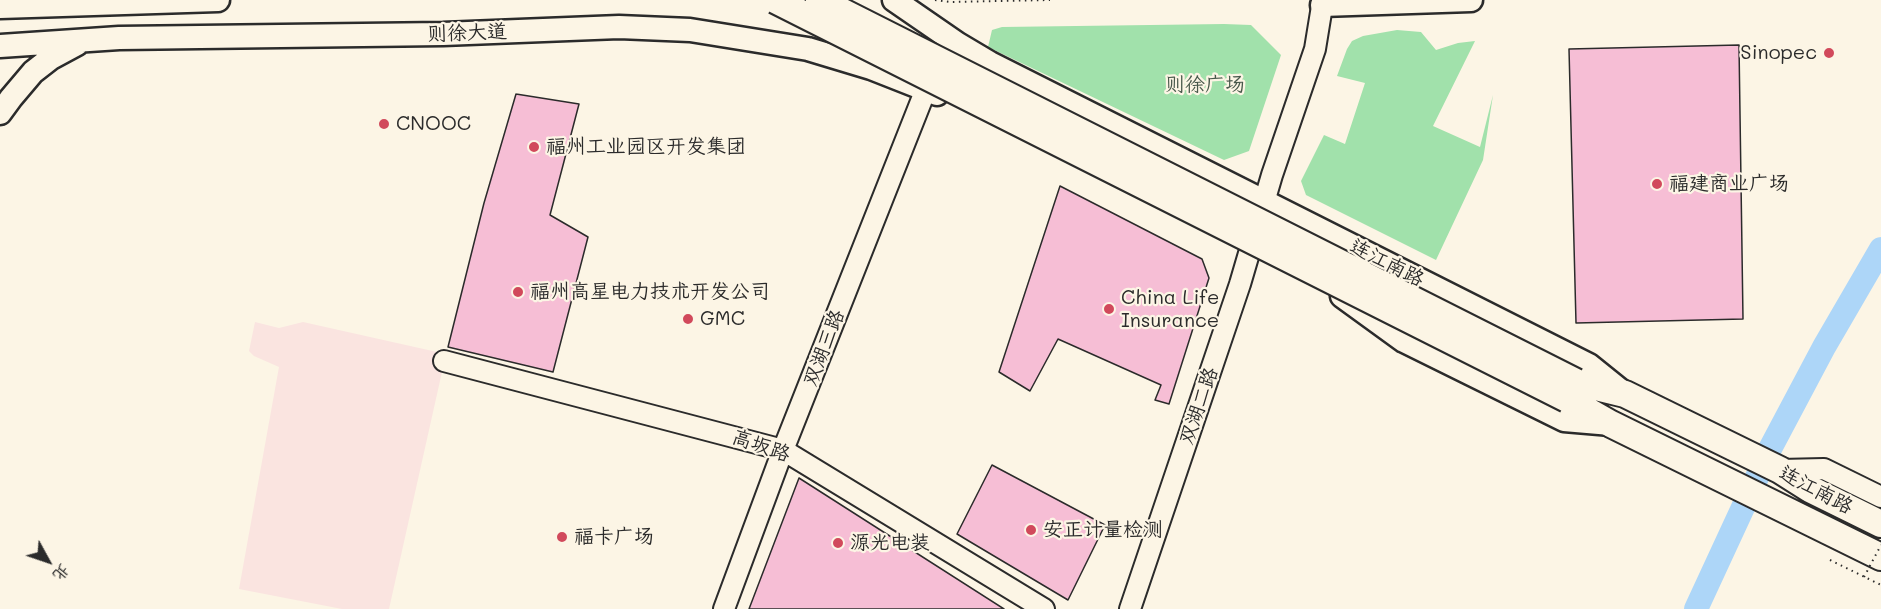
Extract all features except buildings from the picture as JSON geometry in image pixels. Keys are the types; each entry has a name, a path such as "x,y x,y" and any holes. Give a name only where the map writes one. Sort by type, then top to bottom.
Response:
{"highway":[{"path":"776,0 1572,391 1625,394"},
{"path":"819,0 1572,391 1611,424"},
{"name":"连江南路","path":"1625,394 1780,470 1810,489 1881,524"},
{"name":"连江南路","path":"1611,424 1881,557"}],"main road":[{"path":"0,7 218,0"},
{"name":"连江南路","path":"894,0 990,63 1589,365 1625,394"},
{"path":"1322,2 1471,0"},
{"name":"则徐大道","path":"0,46 131,38 443,34 619,27 690,30 808,49 871,68 926,89"},
{"path":"0,113 22,84 42,65 65,50 87,40"},
{"name":"连江南路","path":"926,89 1350,300 1404,341 1564,420 1611,424"}],"street":[{"name":"双湖二路","path":"1130,609 1315,49 1322,2"},
{"name":"双湖三路","path":"724,609 783,450 926,89"},
{"name":"高坂路","path":"444,361 783,450 1044,609"},
{"path":"1780,470 1824,469 1881,497"}],"path":[{"path":"935,0 950,2 1050,0"},
{"path":"1864,577 1881,544"},
{"path":"1830,560 1881,585"}],"shaded area":[{"path":"255,322 279,328 303,322 446,354 389,609 342,609 239,589 279,367 254,356 249,351"}],"green space":[{"name":"则徐广场","path":"1251,25 1281,55 1249,151 1224,160 988,47 992,30 1002,27"},
{"path":"1397,30 1421,32 1436,50 1458,43 1475,41 1433,126 1480,147 1493,95 1483,160 1436,260 1306,195 1301,181 1324,135 1345,144 1365,83 1337,76 1352,41 1363,36"}],"waterway":[{"path":"1696,609 1771,447 1824,347 1881,249"}],"place":[{"name":"Sinopec","path":"1829,53"},
{"name":"CNOOC","path":"384,124"},
{"name":"福州工业园区开发集团","path":"534,147"},
{"name":"福建商业广场","path":"1657,184"},
{"name":"福州高星电力技术开发公司","path":"518,292"},
{"name":"China Life Insurance","path":"1109,309"},
{"name":"GMC","path":"688,319"},
{"name":"安正计量检测","path":"1031,530"},
{"name":"福卡广场","path":"562,537"},
{"name":"源光电装","path":"838,543"}]}
